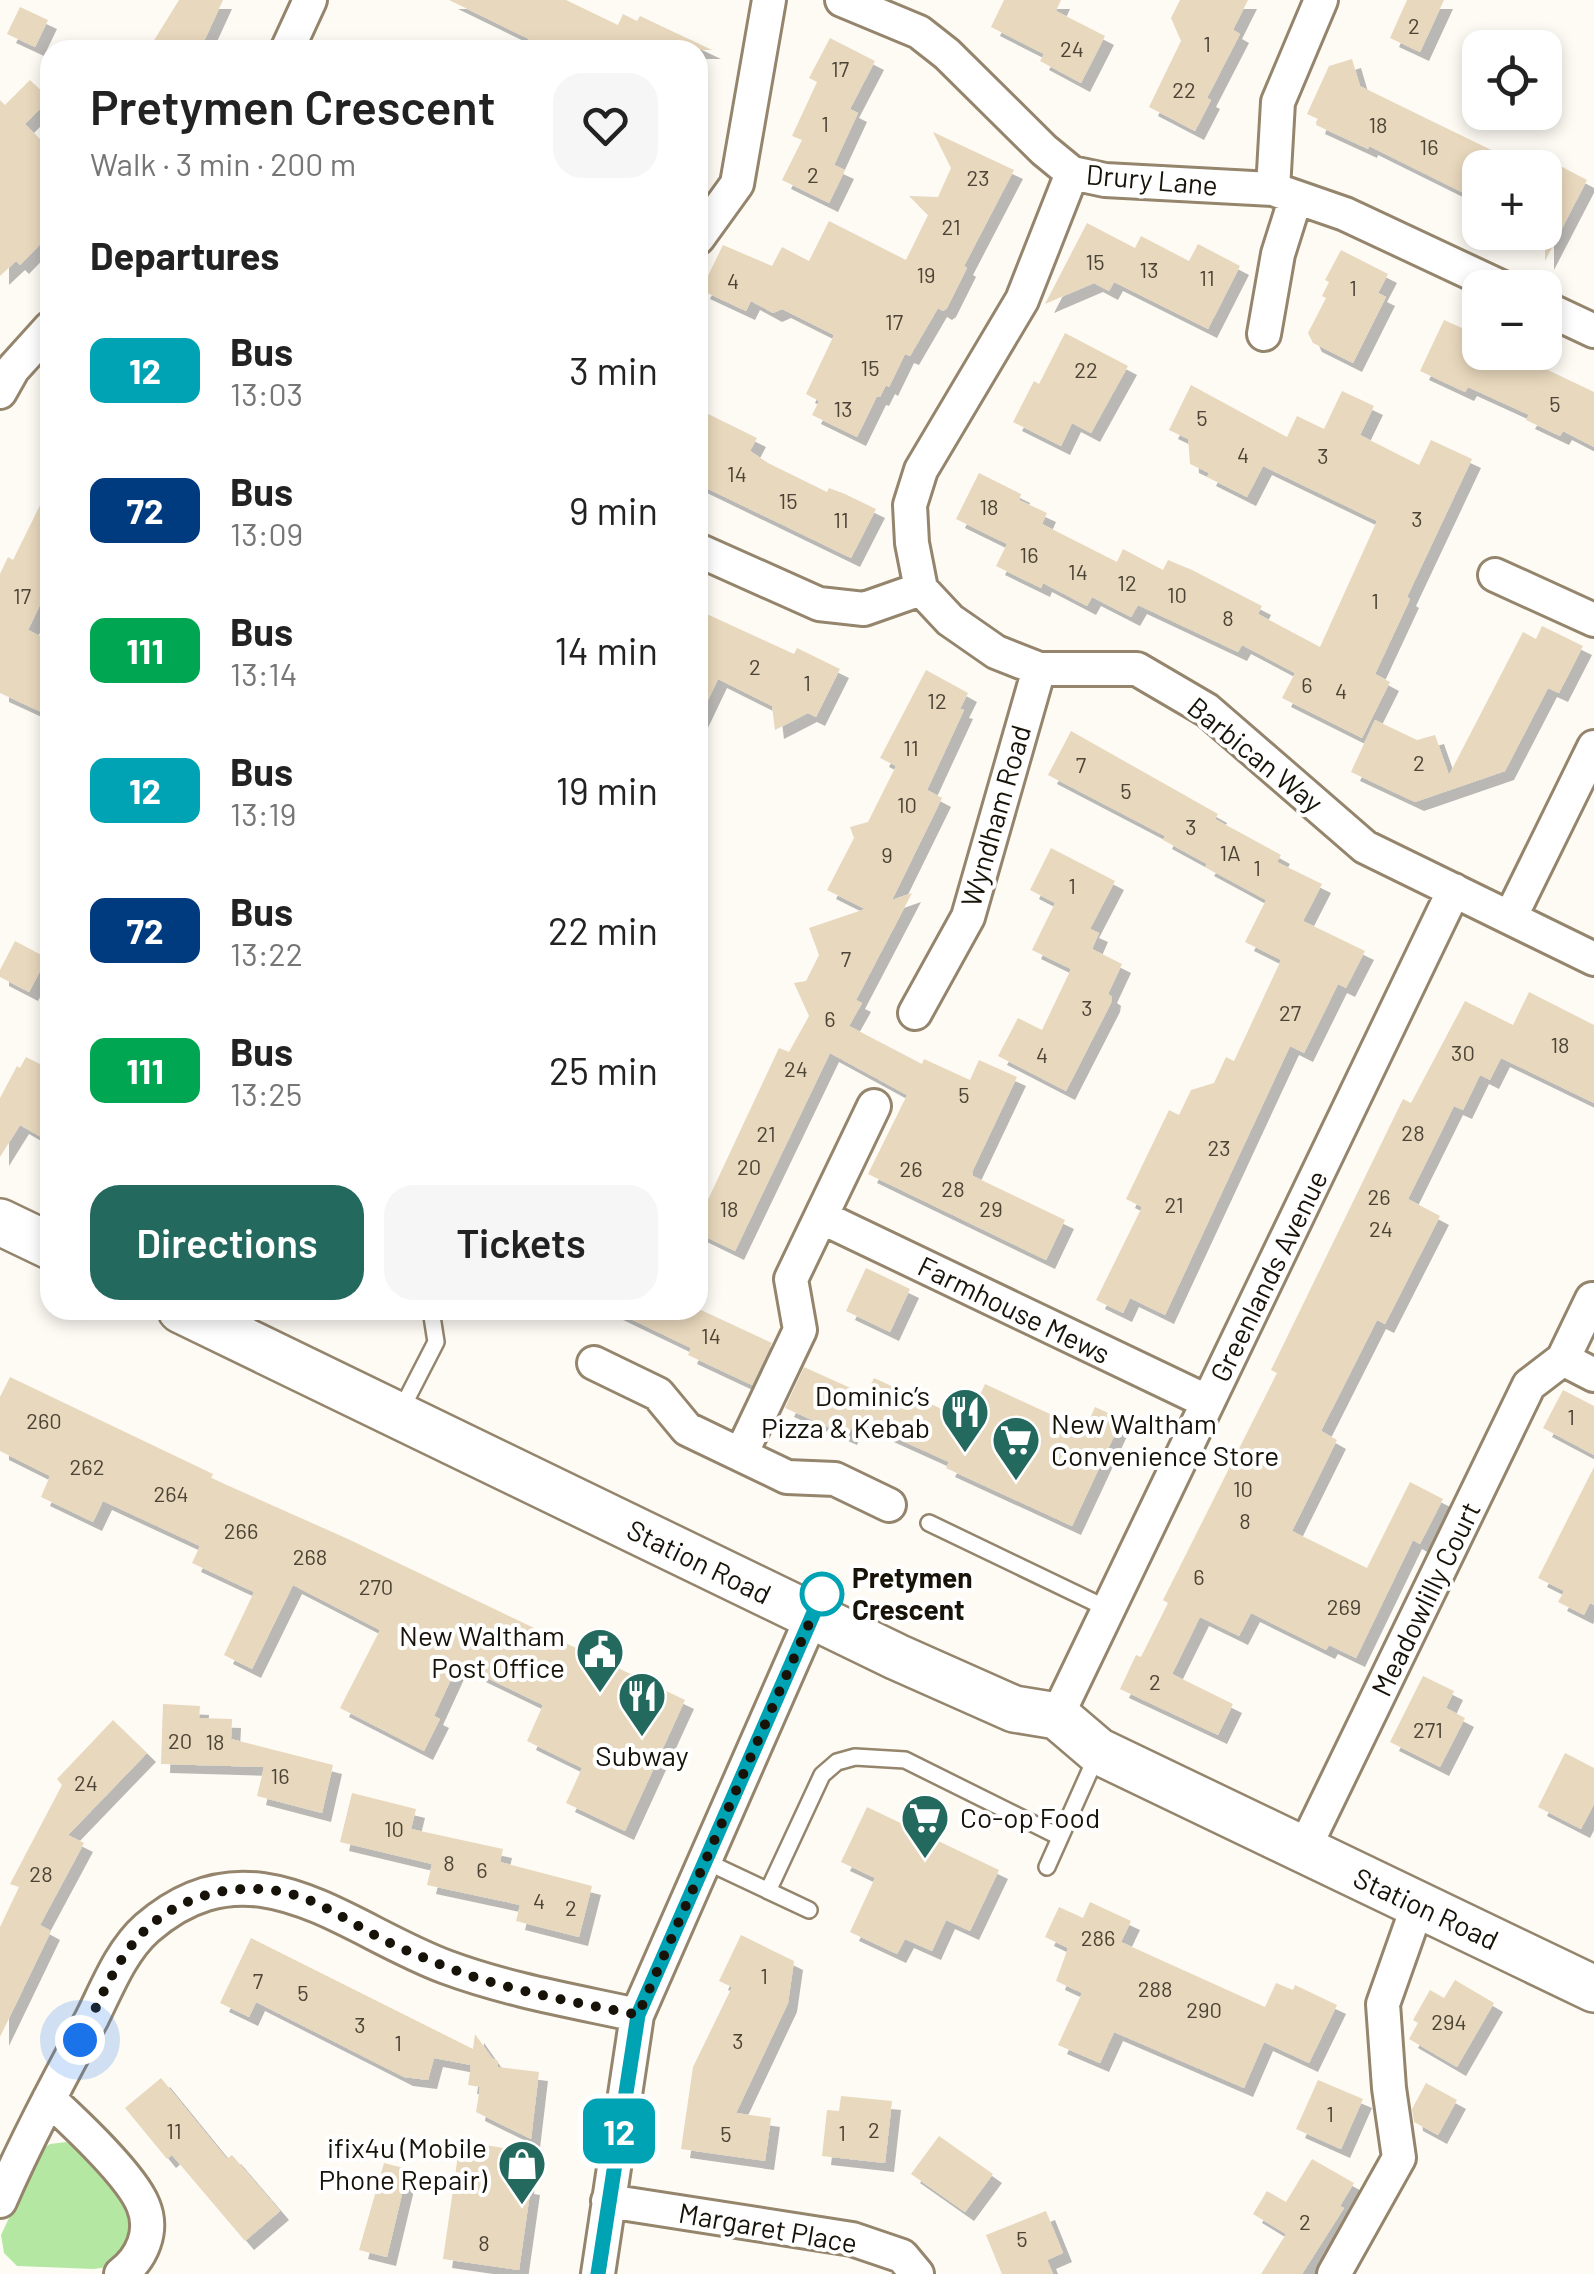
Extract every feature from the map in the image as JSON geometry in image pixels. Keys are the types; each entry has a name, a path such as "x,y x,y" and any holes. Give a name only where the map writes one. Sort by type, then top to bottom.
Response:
{"main road":[{"path":"0,1222 40,1241"},
{"name":"Station Road","path":"201,1320 398,1416 817,1606 1014,1710 1056,1716 1098,1752 1594,1989"}],"street":[{"path":"292,40 310,0"},
{"path":"708,224 737,184 769,0"},
{"name":"Drury Lane","path":"842,0 920,32 1072,173 1105,180 1285,193 1345,214 1465,270"},
{"path":"1264,334 1285,193 1278,102 1320,0"},
{"path":"708,554 820,604 864,609 920,590 910,505 921,470 1022,300 1072,173"},
{"path":"1562,316 1594,331"},
{"path":"0,392 13,369 40,339"},
{"path":"1495,575 1594,620"},
{"name":"Barbican Way","path":"920,590 950,620 996,652 1039,669 1136,669 1207,710 1365,847 1594,958"},
{"name":"Wyndham Road","path":"916,1013 968,917 1039,669"},
{"path":"1510,918 1594,747"},
{"name":"Greenlands Avenue","path":"1056,1716 1454,890"},
{"path":"742,1454 800,1330 792,1280 874,1106"},
{"name":"Farmhouse Mews","path":"821,1217 1208,1402"},
{"name":"Meadowlilly Court","path":"1304,1850 1530,1386 1563,1359 1592,1299"},
{"path":"1563,1359 1594,1375"},
{"path":"594,1364 658,1394 686,1429 787,1477 835,1479 889,1505"},
{"path":"598,2274 638,2015 817,1606"},
{"path":"0,2201 49,2098 133,1943 175,1907 206,1895 271,1889 310,1900 390,1944 487,1980 638,2015"},
{"path":"1334,2274 1399,2158 1389,2088 1384,2004 1418,1905"},
{"path":"49,2098 132,2187 143,2205 148,2226 144,2247 133,2265 121,2274"},
{"name":"Margaret Place","path":"608,2201 852,2240 902,2256 918,2274"}],"lane":[{"path":"398,1416 436,1342 433,1320"},
{"path":"929,1523 1108,1610"},
{"path":"1047,1867 1098,1752"},
{"path":"768,1891 822,1775 836,1762 854,1758 906,1760 1060,1837"},
{"path":"705,1861 809,1910"}],"green space":[{"path":"66,2142 107,2178 137,2223 115,2266 17,2266 4,2253 1,2235 41,2150"}],"building":[{"path":"179,0 223,0 205,40 154,40"},
{"path":"449,0 566,0 618,25 623,14 637,21 640,16 691,40 529,40"},
{"path":"1004,0 1061,0 1056,11 1105,36 1081,83 1040,61 1044,54 991,27"},
{"path":"1180,0 1248,0 1233,30 1240,34 1207,98 1211,100 1195,131 1149,107 1181,41 1171,18"},
{"path":"1407,0 1444,0 1420,52 1390,38"},
{"path":"20,7 48,20 35,47 7,34"},
{"path":"830,38 875,61 850,109 858,113 834,165 845,170 829,203 782,180 802,140 792,136 817,82 809,78"},
{"path":"1352,59 1360,86 1491,150 1462,150 1462,192 1369,146 1368,149 1316,125 1318,119 1307,114 1329,66"},
{"path":"30,80 40,90 40,109 25,124 40,140 40,244 20,265 16,261 0,276 0,100 5,105"},
{"path":"933,132 1014,170 964,266 967,268 947,308 938,308 910,356 905,354 889,387 886,385 877,396 857,437 812,415 819,401 806,394 834,335 782,309 773,313 751,301 746,311 708,293 708,276 723,245 772,266 782,247 809,261 829,221 906,260 928,215 909,196 938,197 951,168"},
{"path":"1562,167 1587,180 1562,228"},
{"path":"1087,223 1135,248 1141,236 1189,261 1198,244 1240,266 1208,329 1114,282 1109,291 1094,283 1045,304"},
{"path":"1341,250 1388,274 1378,293 1386,297 1353,363 1313,343 1308,333 1326,298 1322,296 1329,282 1325,280"},
{"path":"1444,320 1462,328 1462,370 1548,370 1594,392 1594,447 1563,431 1560,436 1526,420 1529,415 1468,387 1465,392 1420,371"},
{"path":"1065,333 1128,366 1091,433 1072,423 1061,446 1013,422 1034,381 1039,384"},
{"path":"1191,385 1287,437 1297,416 1324,429 1342,391 1374,406 1360,435 1419,465 1431,440 1472,459 1375,674 1390,682 1362,738 1282,698 1295,673 1242,645 1238,652 1138,605 1131,617 1092,597 1087,606 1043,583 1041,588 996,566 1007,544 956,519 979,473 1021,494 1019,500 1047,513 1042,524 1117,562 1123,549 1163,570 1168,560 1192,570 1262,606 1258,614 1320,647 1377,521 1263,466 1247,497 1207,477 1209,473 1190,464 1188,439 1169,430"},
{"path":"708,414 757,438 750,451 768,463 827,492 829,488 876,509 851,558 708,489"},
{"path":"40,505 40,605 28,630 40,636 40,711 0,693 0,574 8,557 13,560"},
{"path":"708,615 794,654 797,648 840,669 816,717 808,713 775,730 772,706 718,679 708,700"},
{"path":"1542,626 1583,646 1559,693 1548,688 1505,771 1415,802 1351,772 1375,720 1417,740 1435,735 1449,775 1523,632 1536,639"},
{"path":"926,670 968,693 927,790 942,798 892,900 912,893 856,1000 862,1003 849,1026 922,1064 924,1059 970,1080 979,1060 1017,1077 972,1172 973,1176 1065,1220 1046,1260 868,1174 907,1095 830,1053 735,1251 708,1238 708,1200 779,1048 789,1052 809,1016 794,983 806,981 819,955 809,928 865,909 827,890 854,838 850,827 868,822 896,766 880,758"},
{"path":"1071,731 1218,814 1215,819 1281,855 1277,862 1322,884 1303,921 1365,951 1346,988 1338,984 1304,1053 1290,1046 1165,1315 1130,1298 1123,1313 1096,1300 1142,1207 1126,1199 1169,1110 1179,1115 1191,1090 1214,1083 1226,1057 1234,1061 1281,960 1245,942 1266,900 1205,867 1207,864 1163,840 1165,836 1048,775"},
{"path":"1051,848 1115,881 1090,929 1099,933 1092,949 1122,964 1108,994 1111,1003 1066,1091 998,1056 1018,1018 1042,1030 1071,969 1032,950 1055,903 1030,890"},
{"path":"15,941 40,954 40,971 29,992 0,977"},
{"path":"1529,992 1594,1025 1594,1103 1501,1058 1490,1080 1480,1075 1463,1110 1454,1106 1408,1199 1440,1216 1385,1324 1377,1320 1321,1431 1337,1440 1292,1531 1367,1568 1410,1482 1443,1499 1420,1544 1413,1540 1356,1658 1329,1645 1326,1650 1251,1613 1239,1636 1200,1617 1172,1674 1233,1704 1218,1735 1120,1689 1168,1603 1163,1600 1277,1373 1271,1370 1403,1099 1411,1103 1465,1001 1513,1025"},
{"path":"26,1057 40,1064 40,1136 20,1125 0,1157 0,1098 17,1066 20,1068"},
{"path":"866,1268 910,1289 890,1332 846,1311"},
{"path":"708,1313 772,1343 752,1385 688,1355 691,1348 633,1320 708,1320"},
{"path":"804,1367 866,1395 874,1378 968,1421 985,1384 1085,1430 1095,1407 1122,1419 1072,1526 946,1468 949,1462 856,1420 863,1402 848,1436 785,1408"},
{"path":"10,1377 213,1474 211,1478 685,1700 625,1831 566,1803 582,1768 527,1741 543,1705 458,1664 434,1716 440,1719 424,1751 340,1708 380,1630 293,1585 252,1669 224,1655 254,1592 192,1563 200,1546 103,1501 93,1522 41,1497 50,1476 0,1451 0,1397"},
{"path":"1563,1390 1594,1406 1594,1455 1543,1428"},
{"path":"1594,1467 1594,1605 1590,1603 1584,1615 1558,1602 1564,1591 1538,1578"},
{"path":"1423,1676 1454,1691 1446,1708 1465,1718 1440,1767 1390,1742"},
{"path":"163,1704 200,1706 199,1718 232,1719 231,1739 333,1765 322,1813 257,1796 264,1767 161,1764"},
{"path":"113,1720 147,1753 68,1835 84,1843 40,1925 51,1931 0,2037 0,1927 19,1887 10,1884 62,1785 57,1779"},
{"path":"1565,1753 1594,1768 1594,1804 1581,1829 1538,1807"},
{"path":"352,1793 416,1809 411,1829 503,1849 500,1862 592,1886 579,1937 516,1921 520,1905 427,1885 432,1864 340,1842"},
{"path":"867,1807 999,1870 970,1931 946,1920 932,1951 905,1939 897,1954 850,1932 875,1878 841,1862"},
{"path":"1090,1902 1131,1921 1121,1942 1265,2007 1276,1983 1293,1990 1295,1985 1337,2005 1309,2063 1264,2042 1244,2088 1114,2032 1100,2063 1058,2045 1082,1993 1056,1981 1068,1948 1045,1937 1059,1907 1083,1918"},
{"path":"741,1935 794,1961 788,2003 736,2113 771,2118 765,2161 681,2149 693,2067 732,1987 719,1981"},
{"path":"251,1938 473,2049 475,2034 498,2061 498,2067 539,2072 531,2139 476,2112 480,2087 468,2085 471,2065 434,2058 428,2080 404,2077 256,2002 249,2017 220,2003"},
{"path":"1455,1980 1494,2003 1457,2067 1409,2039 1418,2023 1413,2020 1430,1990 1444,1998"},
{"path":"161,2078 227,2159 232,2155 280,2211 245,2241 172,2155 167,2159 125,2108"},
{"path":"1318,2080 1363,2099 1341,2149 1296,2129"},
{"path":"1426,2083 1457,2100 1438,2135 1414,2122 1412,2109"},
{"path":"841,2096 892,2101 885,2163 822,2156 827,2110 839,2111"},
{"path":"939,2136 993,2174 965,2212 911,2174"},
{"path":"460,2141 529,2152 525,2185 531,2186 519,2270 443,2259"},
{"path":"1312,2159 1354,2183 1340,2206 1344,2208 1302,2274 1261,2274 1286,2234 1253,2214 1267,2191 1286,2202"},
{"path":"384,2163 408,2169 387,2257 359,2250"},
{"path":"1046,2211 1063,2253 1047,2260 1053,2274 1002,2274 986,2235"}],"bus line":[{"name":"12","path":"598,2274 638,2015 822,1594"}],"place":[{"name":"Dominic’s Pizza & Kebab","path":"965,1454"},
{"name":"New Waltham Convenience Store","path":"1016,1482"},
{"name":"Pretymen Crescent","path":"822,1594"},
{"name":"New Waltham Post Office","path":"600,1694"},
{"name":"Subway","path":"642,1738"},
{"name":"Co-op Food","path":"925,1860"},
{"name":"ifix4u (Mobile Phone Repair)","path":"522,2206"}],"route":[{"path":"80,2040 119,1966 146,1929 175,1907 206,1895 240,1889 271,1889 310,1900 390,1944 487,1980 638,2015 822,1594"}]}
